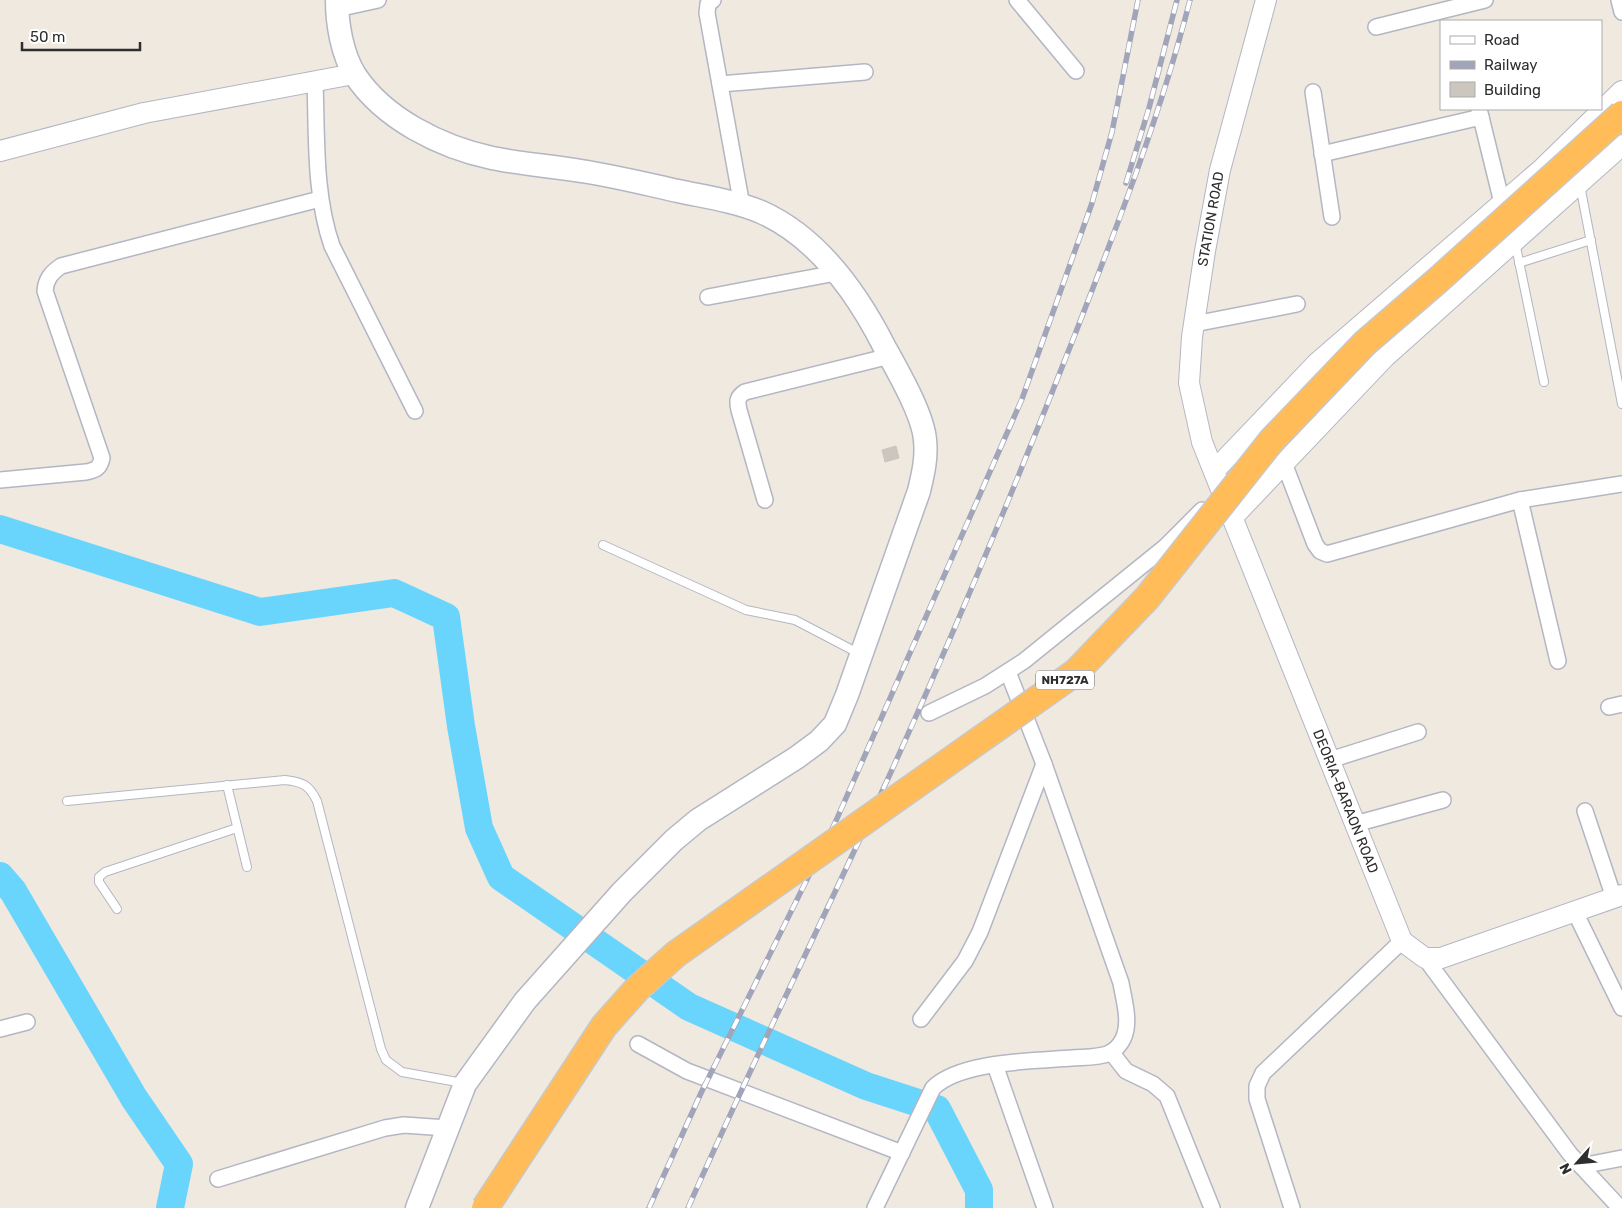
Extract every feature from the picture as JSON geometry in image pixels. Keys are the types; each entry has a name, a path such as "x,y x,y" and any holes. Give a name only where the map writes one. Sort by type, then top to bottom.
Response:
{"highway":[{"name":"NH727A","path":"485,1208 604,1026 649,978 676,954 1076,672 1147,598 1272,440 1359,349 1622,114"}],"main road":[{"path":"337,5 345,52 354,74 374,98 398,117 422,132 458,148 492,158 584,172 742,206 762,212 803,236 836,273 863,309 890,356 915,410 925,438 925,462 917,500 862,655 834,724 818,741 796,758 698,820 674,840 622,892 525,1001 466,1084 447,1128 417,1208"}],"street":[{"path":"337,5 378,0"},
{"path":"713,0 708,4 707,13 742,206"},
{"path":"1017,0 1076,70"},
{"name":"STATION ROAD","path":"1202,442 1189,383 1194,324 1220,170 1266,0"},
{"path":"1376,28 1450,4 1485,0"},
{"path":"1618,0 1622,12"},
{"path":"720,84 865,72"},
{"path":"0,150 144,112 354,74"},
{"path":"315,82 320,199 324,221 332,246 415,411"},
{"path":"929,713 967,696 1008,672 1165,547 1217,480 1318,362 1543,168 1622,91"},
{"path":"1313,92 1332,217"},
{"path":"1322,154 1480,113 1502,203"},
{"path":"1232,518 1385,357 1622,145"},
{"path":"0,480 86,472 96,470 100,466 102,458 45,291 46,281 53,272 61,266 320,199"},
{"path":"708,297 836,273"},
{"path":"1194,324 1297,304"},
{"path":"766,500 739,410 737,401 739,395 890,356"},
{"name":"DEORIA-BARAON ROAD","path":"1202,442 1402,941"},
{"path":"1284,463 1314,544 1320,551 1327,554 1520,500 1622,484"},
{"path":"1520,500 1558,661"},
{"path":"875,1208 933,1088 947,1076 995,1065 1100,1056 1111,1052 1122,1041 1126,1031 1126,1014 1121,983 1044,764 1008,672"},
{"path":"1330,760 1418,732"},
{"path":"921,1018 965,961 980,932 1044,764"},
{"path":"1355,824 1443,800"},
{"path":"1425,958 1441,958 1618,897 1585,811"},
{"path":"1575,912 1622,1008"},
{"path":"1292,1208 1256,1099 1257,1086 1263,1073 1402,941 1425,958 1570,1154 1620,1208"},
{"path":"0,1029 26,1022"},
{"path":"638,1044 687,1071 905,1148"},
{"path":"1111,1052 1126,1071 1154,1084 1167,1096 1212,1208"},
{"path":"995,1065 1045,1208"},
{"path":"218,1179 385,1128 404,1125 447,1128"},
{"path":"1581,1166 1622,1158"}],"lane":[{"path":"1580,183 1622,404"},
{"path":"1519,263 1591,240"},
{"path":"1515,241 1544,382"},
{"path":"603,545 746,610 794,620 862,655"},
{"path":"67,801 286,780 299,782 310,787 317,801 386,1060 402,1072 466,1084"},
{"path":"227,786 247,867"},
{"path":"117,909 99,882 99,876 105,872 237,828"}],"building":[{"path":"896,446 899,458 885,462 882,450"}],"waterway":[{"path":"0,529 260,612 394,593 446,617 461,726 479,828 501,877 689,1007 866,1086 937,1109 979,1190 979,1208"},
{"path":"0,876 13,891 134,1098 179,1164 170,1208"}],"railway":[{"path":"649,1208 701,1093 835,823 1022,399 1092,203 1112,132 1138,0"},
{"path":"1126,183 1149,108 1177,0"},
{"path":"688,1208 891,772 1007,505 1105,257 1136,172 1165,87 1190,0"}]}
